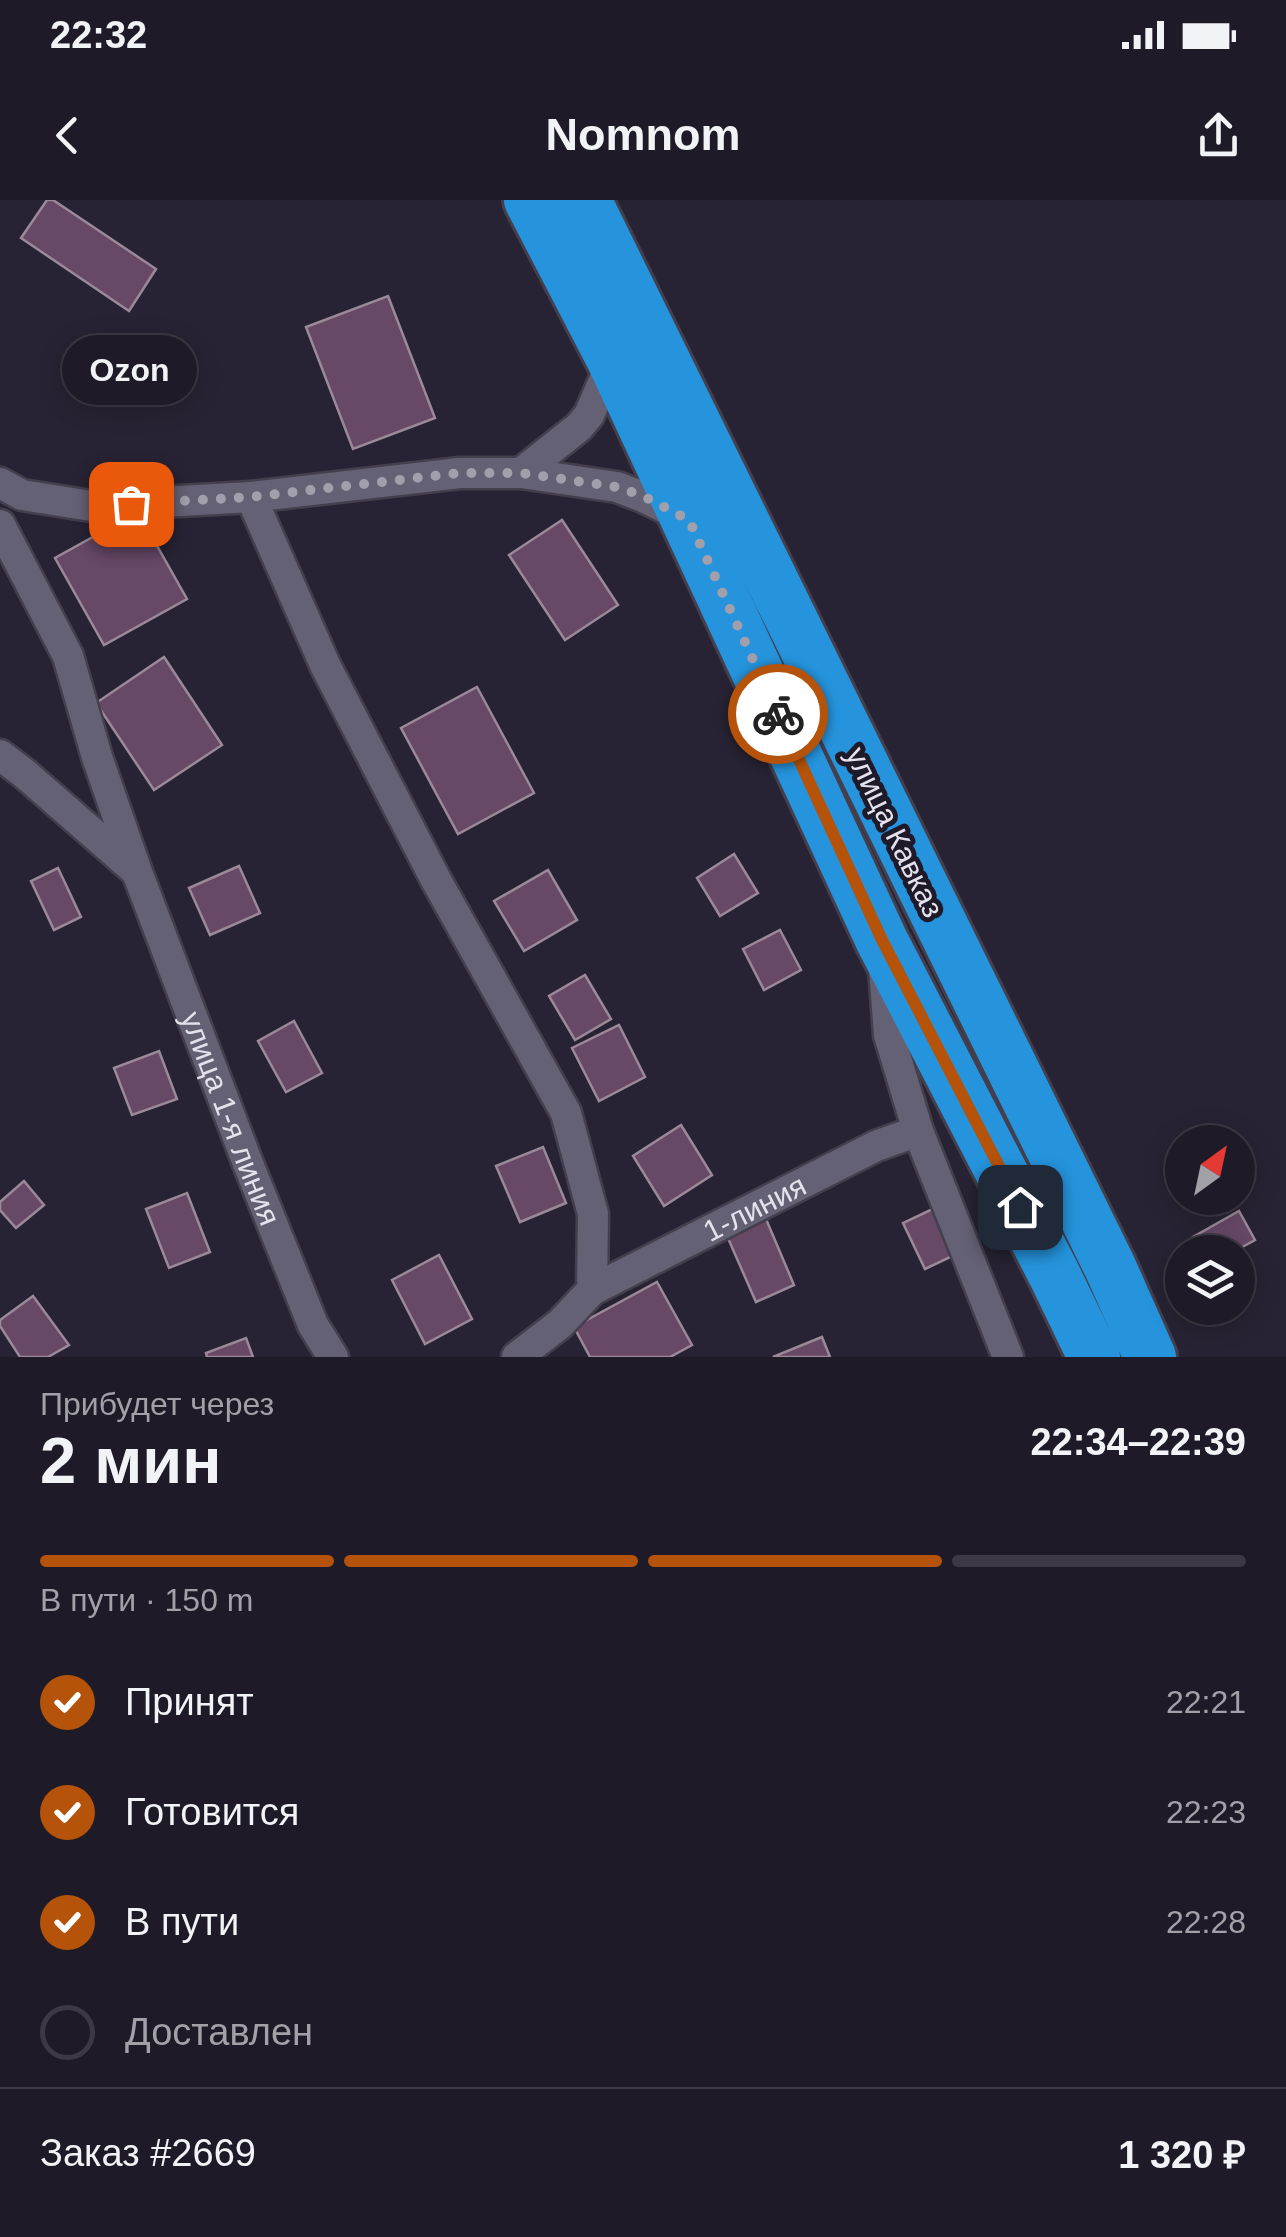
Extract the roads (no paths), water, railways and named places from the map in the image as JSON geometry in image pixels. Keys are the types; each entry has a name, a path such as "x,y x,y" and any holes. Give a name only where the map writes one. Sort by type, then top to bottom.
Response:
{"highway":[{"name":"улица Кавказ","path":"530,200 613,360 882,940 1094,1357"},
{"name":"улица Кавказ","path":"584,200 1101,1250 1150,1357"}],"street":[{"path":"521,473 579,427 613,360"},
{"path":"0,483 22,495 92,506 250,497 460,473 521,473 617,487 689,520"},
{"path":"250,497 325,665 436,880 566,1113 594,1214 592,1290"},
{"name":"улица 1-я линия","path":"0,525 68,656 137,872 246,1161 312,1326 333,1357"},
{"path":"0,755 137,872"},
{"path":"882,940 889,1035 918,1131 1008,1357"},
{"name":"1-линия","path":"517,1357 560,1324 592,1290 876,1146 918,1131"}],"place":[{"name":"Ozon","path":"131,504"}]}
